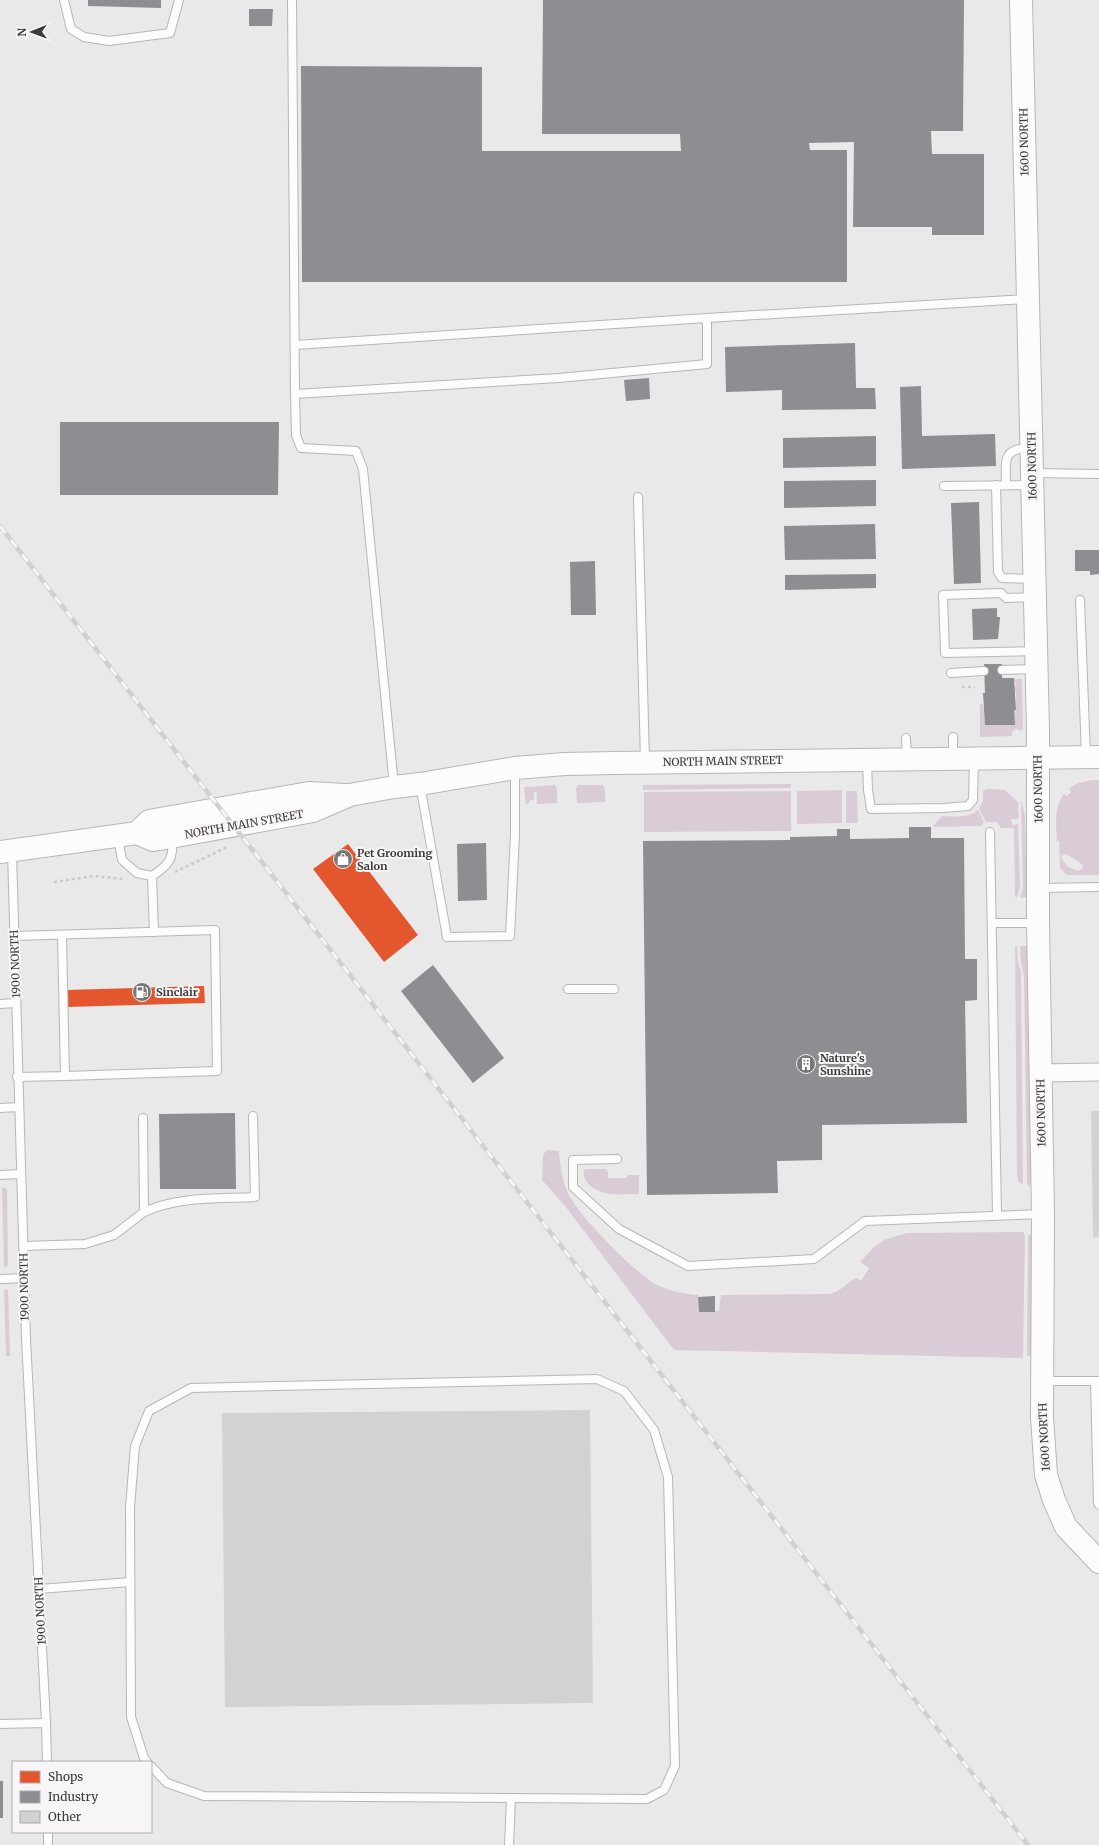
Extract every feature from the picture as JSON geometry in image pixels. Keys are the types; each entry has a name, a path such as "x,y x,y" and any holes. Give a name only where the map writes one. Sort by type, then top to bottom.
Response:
{"street":[{"name":"1600 NORTH","path":"1021,0 1038,758 1038,923 1043,1214 1042,1381 1046,1475 1054,1500 1066,1527 1099,1562"},
{"name":"NORTH MAIN STREET","path":"6,851 128,834 153,840 313,811 350,795 515,768 565,764 645,762 867,760 906,749 963,759 1092,757"},
{"name":"NORTH MAIN STREET","path":"128,834 149,821 309,793 350,795"},
{"path":"1040,1073 1099,1072"}],"lane":[{"path":"64,0 71,29 84,37 109,41 170,33 179,0"},
{"path":"292,0 296,434 301,448 356,451 362,469 394,787"},
{"path":"295,345 1027,299"},
{"path":"295,394 559,378 707,364 706,318"},
{"path":"1006,485 1006,459 1010,453 1018,448 1032,448"},
{"path":"944,486 1006,485 1032,479 1099,474"},
{"path":"996,485 998,572 1002,578 1034,588"},
{"path":"638,497 645,762"},
{"path":"1034,588 1006,598 1001,593 943,595 945,652 1036,660"},
{"path":"1080,600 1092,757"},
{"path":"1002,670 1036,660"},
{"path":"951,672 984,671"},
{"path":"867,760 868,790 872,808 944,808 968,806 973,800 963,759 953,737"},
{"path":"420,784 446,937 510,936 515,834 515,768"},
{"path":"990,832 997,1215"},
{"path":"128,834 122,860 137,873 152,876 166,868 174,852 171,837"},
{"name":"1900 NORTH","path":"6,851 14,936 17,1077 29,1408 47,1761"},
{"path":"152,876 154,932"},
{"path":"1038,888 1099,887"},
{"path":"992,923 1038,923"},
{"path":"14,936 215,930 217,1071 17,1077"},
{"path":"62,935 64,1076"},
{"path":"568,989 614,989"},
{"path":"0,1004 16,1003"},
{"path":"0,1108 19,1106"},
{"path":"24,1246 85,1244 114,1235 144,1212 159,1205 179,1200 255,1197 252,1116"},
{"path":"143,1118 144,1212"},
{"path":"617,1159 573,1160 573,1188 619,1229 688,1266 814,1259 866,1221 1043,1214"},
{"path":"0,1175 21,1174"},
{"path":"2,1279 24,1278"},
{"path":"146,1761 144,1758 132,1717 130,1508 136,1446 149,1411 191,1388 597,1379 624,1391 654,1430 668,1477 675,1766 664,1790 647,1799 204,1796 167,1783 152,1767"},
{"path":"1042,1381 1097,1380 1099,1505"},
{"path":"39,1589 130,1582"},
{"path":"0,1724 46,1723"},
{"path":"509,1845 511,1798"},
{"path":"48,1833 48,1845"}],"path":[{"path":"962,687 975,687"}],"shaded area":[{"path":"1014,679 1022,679 1023,729 1021,731 1016,729 1012,732 1012,736 980,737 980,704 983,704 985,725 1014,724 1016,692 1014,690 1016,685"},
{"path":"1099,780 1099,875 1067,875 1060,868 1059,841 1057,841 1056,829 1057,810 1064,794 1067,796 1071,792 1069,788 1078,783","holes":["1066,854 1082,864 1082,869 1078,871 1068,867 1061,857"]},
{"path":"791,784 791,788 643,790 643,785"},
{"path":"555,785 557,788 556,803 537,804 537,793 534,792 534,800 530,800 529,803 526,804 524,787"},
{"path":"578,785 602,785 605,788 605,802 577,803 576,788"},
{"path":"987,789 1005,790 1018,802 1019,819 1011,819 1012,825 1018,824 1020,887 1017,897 1015,897 1014,828 1001,828 997,822 986,822 979,809 983,801 983,791"},
{"path":"842,790 842,823 797,824 797,791"},
{"path":"791,791 791,831 644,832 644,792"},
{"path":"846,791 857,791 858,823 846,823"},
{"path":"1021,799 1025,816 1027,897 1020,898 1023,888"},
{"path":"978,810 984,822 982,826 932,827 942,816 965,816"},
{"path":"1015,946 1017,946 1018,962 1021,971 1023,1184 1019,1183 1017,1176"},
{"path":"1020,946 1028,946 1031,1182 1029,1187 1027,1183 1024,976"},
{"path":"546,1150 559,1151 562,1173 569,1195 584,1216 609,1244 636,1269 657,1285 677,1292 698,1295 699,1312 719,1311 721,1295 834,1293 857,1278 861,1281 869,1268 860,1262 873,1248 884,1240 907,1233 1023,1232 1025,1236 1023,1358 674,1350 565,1206 542,1180 543,1156"},
{"path":"606,1169 608,1172 608,1178 626,1178 628,1175 639,1175 639,1194 603,1193 591,1186 585,1180 584,1170"},
{"path":"2,1187 7,1189 8,1266 4,1268"},
{"path":"1030,1234 1032,1238 1031,1356 1027,1356 1028,1236"},
{"path":"4,1289 8,1290 10,1356 6,1356"}],"building: Shops":[{"path":"348,844 418,935 384,962 313,869"},
{"path":"204,986 205,1003 67,1007 66,990"}],"building: Industry":[{"path":"88,0 161,0 161,8 88,6"},
{"path":"543,0 964,0 963,131 931,131 932,154 984,154 984,235 932,235 932,227 853,227 854,142 809,143 810,150 847,150 847,282 302,282 301,66 482,67 482,151 681,151 680,134 542,134"},
{"path":"249,9 273,9 272,26 249,26"},
{"path":"855,343 856,388 875,388 876,409 782,410 782,390 726,392 725,347"},
{"path":"649,378 650,399 626,401 624,380"},
{"path":"921,386 922,436 995,434 996,466 902,469 900,387"},
{"path":"60,422 279,422 278,495 60,495"},
{"path":"876,436 876,466 783,468 783,438"},
{"path":"876,480 876,506 784,508 784,481"},
{"path":"979,502 981,583 954,584 951,503"},
{"path":"875,524 876,559 785,560 784,526"},
{"path":"1075,550 1099,550 1099,574 1090,575 1090,571 1075,571"},
{"path":"595,561 596,615 571,615 570,562"},
{"path":"876,574 876,588 785,590 785,575"},
{"path":"997,608 997,617 1000,617 998,639 973,640 972,609"},
{"path":"984,664 1002,664 1002,678 1014,678 1016,710 1014,710 1015,725 985,725 983,693 985,693"},
{"name":"Nature's Sunshine","path":"909,827 931,827 931,838 964,838 965,959 977,959 977,1000 965,1001 967,1123 822,1125 822,1160 777,1161 778,1193 647,1195 643,841 790,840 790,837 837,836 837,829 850,829 850,839 909,838"},
{"path":"486,843 487,900 458,901 457,844"},
{"path":"433,965 504,1058 473,1083 401,991"},
{"path":"235,1113 236,1189 160,1189 159,1114"},
{"path":"715,1296 715,1312 699,1312 698,1297"},
{"path":"0,1781 3,1781 3,1818 0,1818"}],"building: Other":[{"path":"1091,1111 1099,1111 1099,1237 1093,1237"},
{"path":"590,1410 593,1703 225,1707 222,1413"}],"railway":[{"path":"0,526 1028,1845"}],"place":[{"name":"Pet Grooming Salon","path":"343,859"},
{"name":"Sinclair","path":"142,992"},
{"name":"Nature's Sunshine","path":"806,1064"}]}
